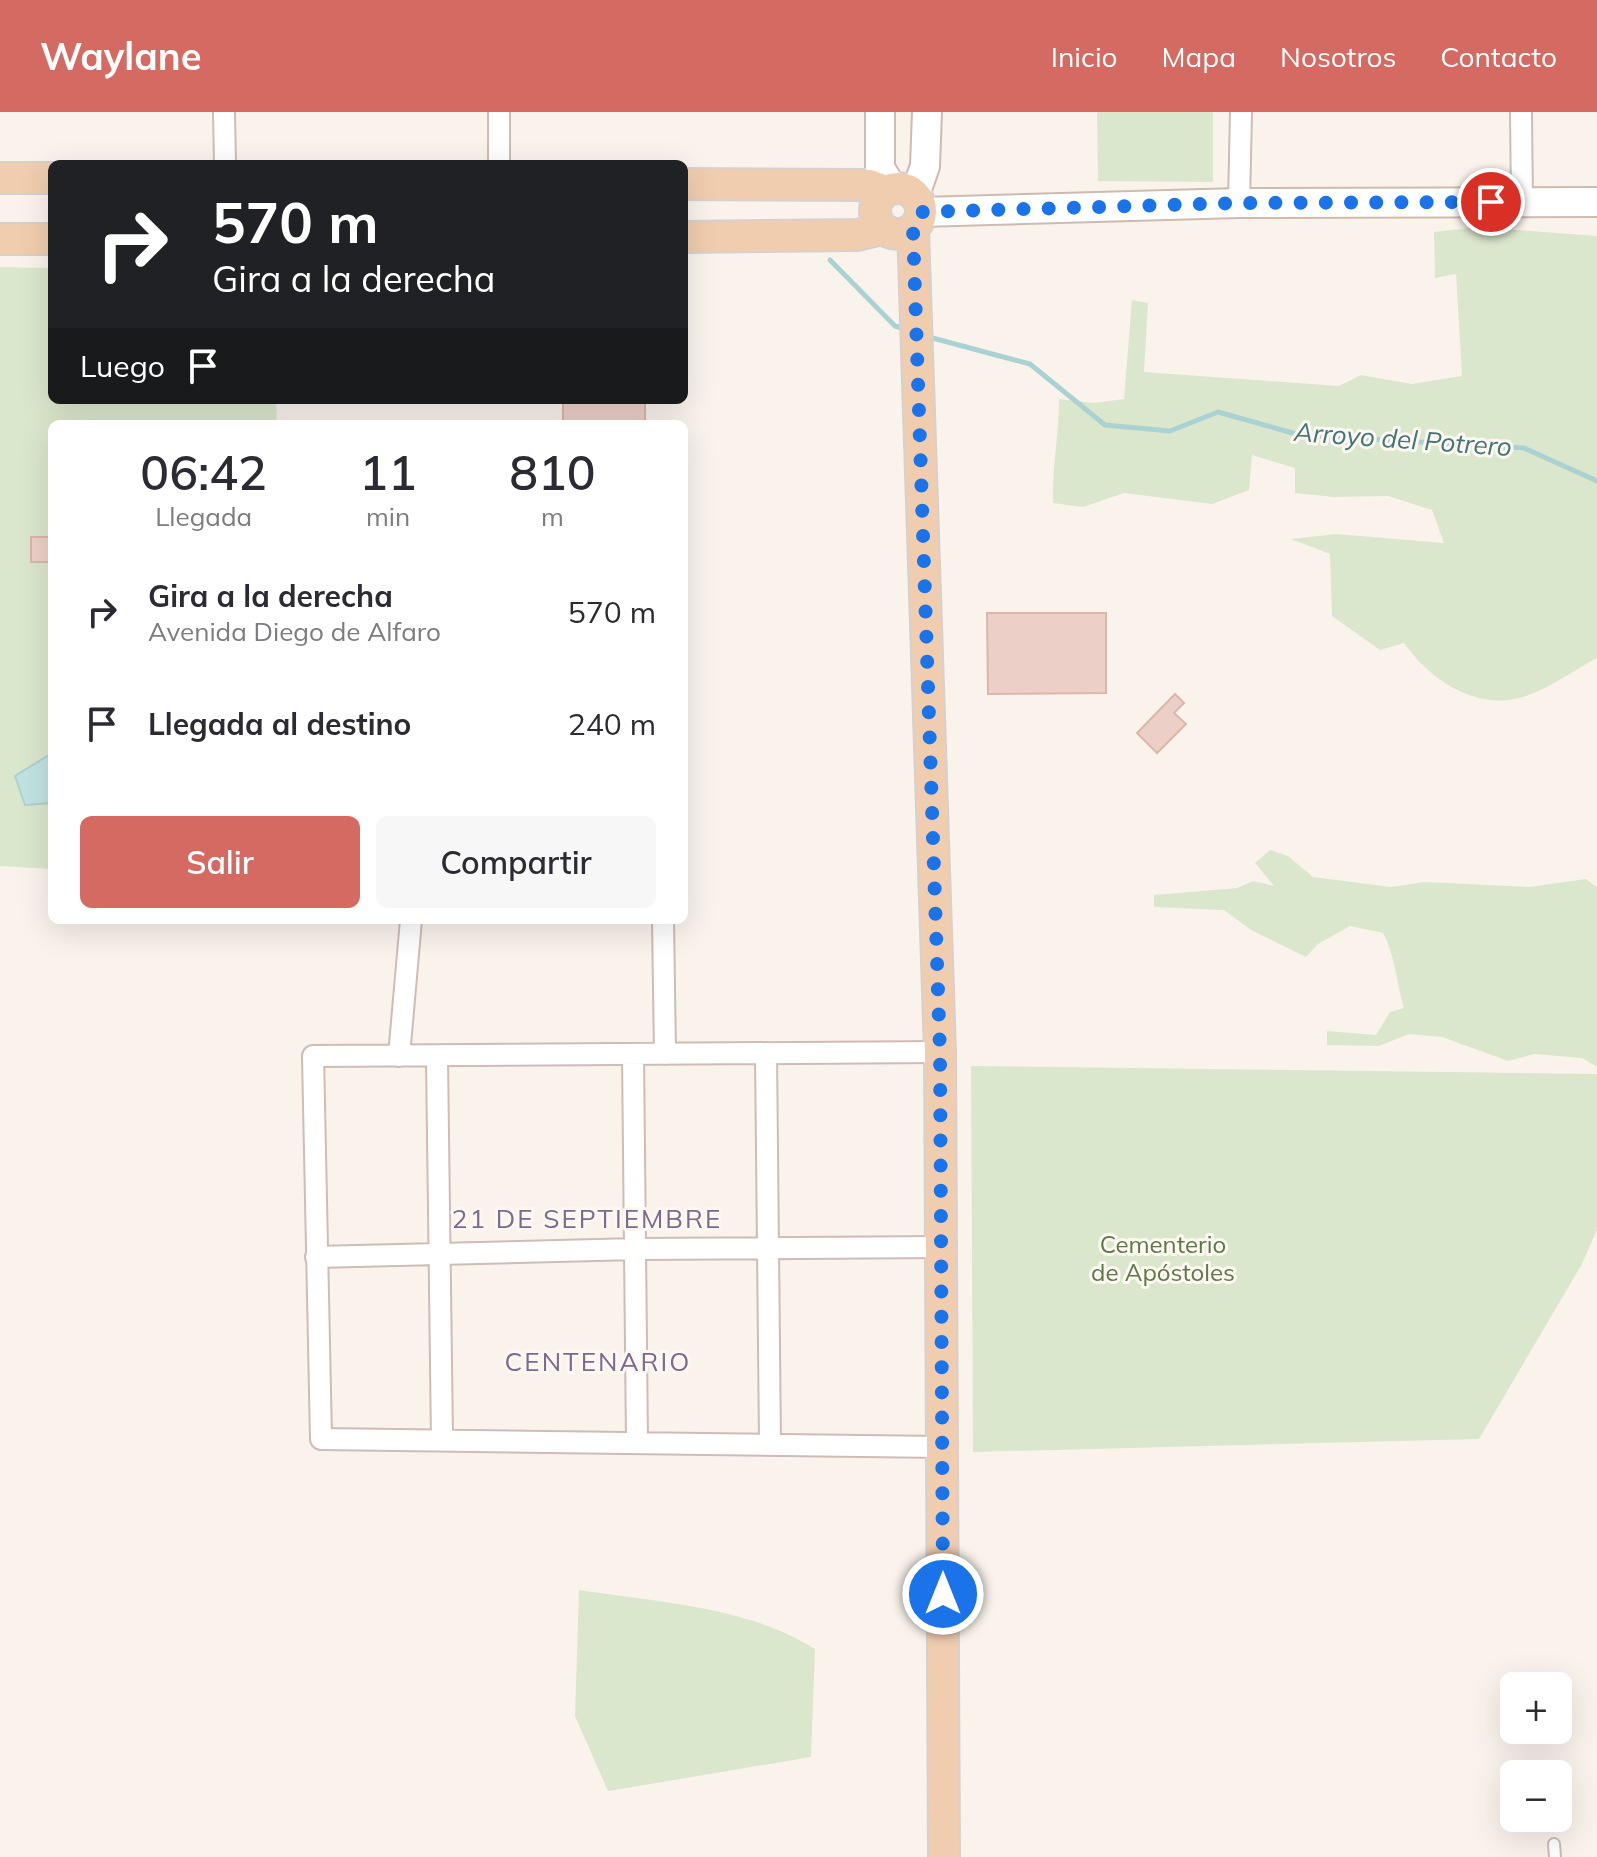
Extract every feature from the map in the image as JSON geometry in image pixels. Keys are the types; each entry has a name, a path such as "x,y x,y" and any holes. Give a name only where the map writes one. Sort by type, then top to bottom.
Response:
{"main road":[{"path":"0,178 48,178"},
{"path":"688,184 869,185 900,211 914,259 940,1052 944,1857"},
{"path":"688,237 857,235 900,211"},
{"path":"0,239 48,239"}],"street":[{"path":"224,112 225,160"},
{"path":"499,112 499,160"},
{"path":"880,112 880,168 900,211"},
{"path":"900,211 925,166 927,112"},
{"path":"1239,203 1241,112"},
{"path":"1521,112 1522,201"},
{"path":"900,211 1239,203 1597,202"},
{"path":"399,1056 411,924"},
{"path":"663,924 665,1054"},
{"path":"940,1052 437,1058 313,1056 321,1439 942,1447"},
{"path":"766,1053 770,1444"},
{"path":"633,1054 637,1443"},
{"path":"437,1058 442,1255 442,1440"},
{"path":"316,1257 636,1249 941,1247"}],"lane":[{"path":"1554,1844 1555,1857"}],"green space":[{"path":"1097,112 1213,112 1213,182 1098,181"},
{"path":"1478,227 1597,236 1597,658 1535,693 1508,700 1490,700 1457,690 1441,681 1404,643 1380,650 1332,616 1330,554 1291,539 1336,534 1444,543 1432,510 1388,496 1334,497 1295,493 1295,468 1252,455 1249,490 1212,504 1124,493 1083,507 1053,503 1059,399 1094,403 1124,399 1132,300 1148,303 1144,372 1339,386 1361,375 1412,384 1462,376 1456,274 1435,278 1434,232"},
{"path":"0,267 48,268 48,404 276,404 277,420 48,420 48,869 0,866"},
{"path":"1270,850 1288,856 1313,877 1391,887 1424,882 1530,887 1586,879 1597,887 1597,1067 1582,1058 1534,1054 1508,1061 1442,1037 1409,1034 1379,1046 1327,1045 1327,1031 1376,1035 1390,1012 1404,1008 1383,933 1350,926 1318,944 1306,957 1251,930 1224,910 1154,907 1154,895 1237,888 1253,881 1274,886 1255,863"},
{"name":"Cementerio de Apóstoles","path":"971,1066 1597,1074 1597,1230 1582,1264 1479,1439 973,1452"},
{"path":"579,1590 731,1615 760,1623 815,1649 811,1757 608,1791 575,1716"}],"water":[{"path":"48,755 48,803 25,805 15,776"}],"building":[{"path":"563,404 645,404 645,420 563,420"},
{"path":"31,537 48,537 48,562 31,562"},
{"path":"987,613 1106,613 1106,693 988,694"},
{"path":"1175,694 1184,703 1174,713 1186,724 1157,753 1137,733"}],"waterway":[{"name":"Arroyo del Potrero","path":"830,260 895,326 905,329"},
{"name":"Arroyo del Potrero","path":"925,336 1030,364 1105,425 1170,431 1218,412 1300,435 1524,448 1597,481"}],"district":[{"name":"21 DE SEPTIEMBRE","path":"587,1218"},
{"name":"CENTENARIO","path":"598,1361"}],"route":[{"path":"943,1594 940,1052 913,229 921,212 1239,203 1491,202"}]}
